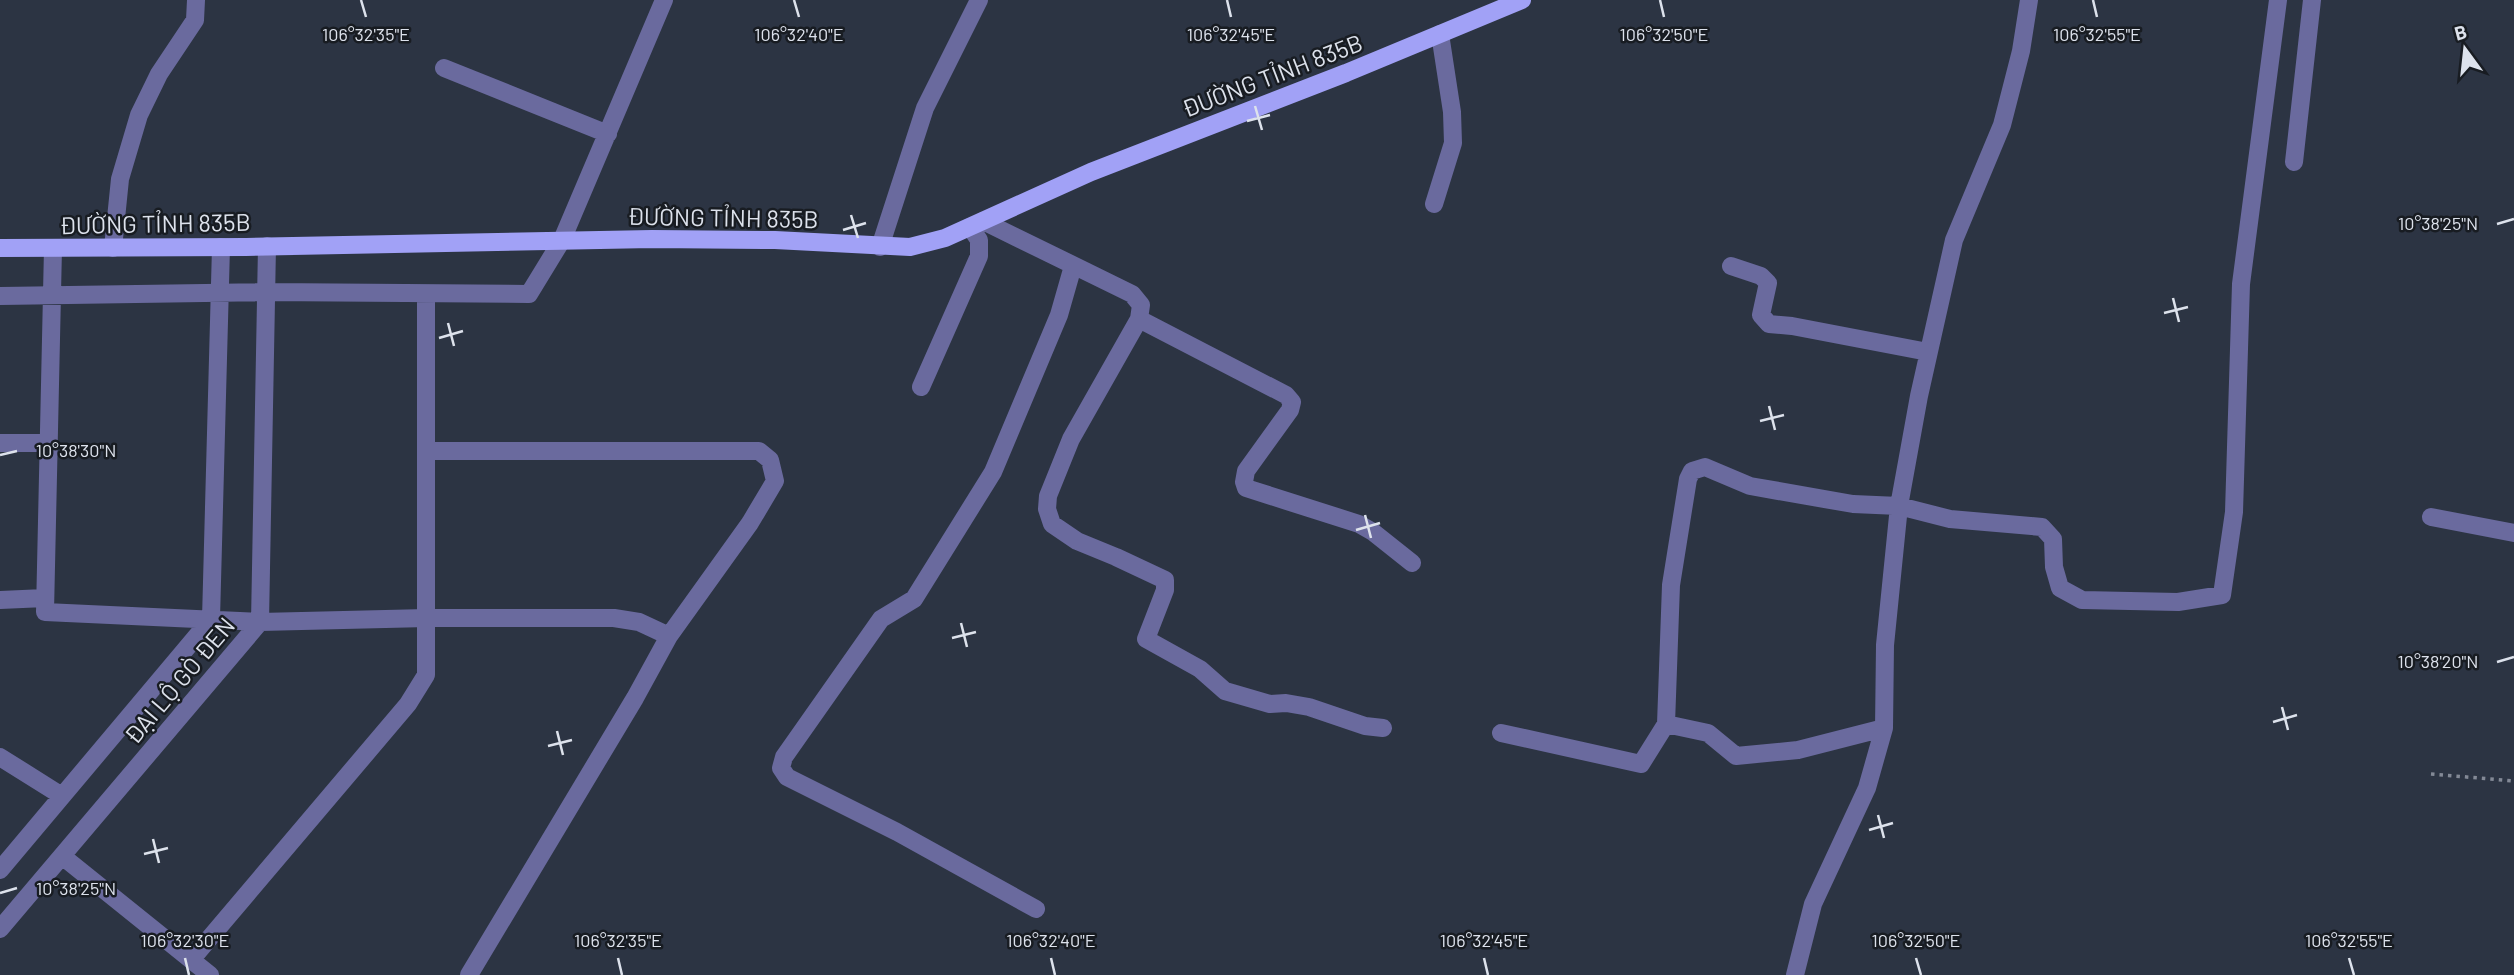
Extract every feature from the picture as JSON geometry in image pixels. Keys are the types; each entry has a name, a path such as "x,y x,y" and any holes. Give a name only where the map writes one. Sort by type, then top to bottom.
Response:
{"main road":[{"name":"ĐƯỜNG TỈNH 835B","path":"0,248 221,247 562,240 775,240 909,247 945,238 1091,172 1346,74 1522,0"}],"street":[{"path":"113,248 120,179 139,115 159,74 195,20 196,0"},
{"path":"0,296 266,292 529,294 562,240 664,0"},
{"path":"880,247 925,108 979,0"},
{"path":"1795,975 1813,904 1867,788 1884,728 1885,645 1899,506 1928,352 1954,240 2002,125 2021,51 2029,0"},
{"path":"1500,733 1641,764 1666,724 1671,585 1688,479 1692,471 1706,467 1750,486 1853,504 1899,506 1951,519 2042,527 2053,540 2054,567 2060,588 2082,600 2178,602 2222,595 2234,512 2241,284 2278,0"},
{"path":"2294,162 2312,0"},
{"path":"1434,204 1453,143 1452,112 1440,34"},
{"path":"444,68 608,134"},
{"path":"976,224 1132,294 1141,306 1139,319 1071,439 1048,496 1047,509 1052,524 1077,541 1165,580 1165,590 1146,639 1200,669 1225,691 1270,704 1286,703 1309,707 1365,726 1384,728"},
{"path":"921,387 979,256 976,224"},
{"name":"ĐẠI LỘ GÒ ĐEN","path":"0,929 260,622 267,246"},
{"name":"ĐẠI LỘ GÒ ĐEN","path":"0,870 211,620 221,247"},
{"path":"54,248 45,612 260,622 427,618 614,618 639,622 668,636"},
{"path":"1036,909 897,831 787,777 781,768 784,757 880,619 914,599 993,472 1059,315 1073,266"},
{"path":"1731,266 1761,276 1768,284 1761,315 1769,324 1928,352"},
{"path":"191,960 408,704 426,675 426,293"},
{"path":"1139,319 1286,394 1292,402 1290,410 1246,471 1246,488 1359,524 1412,563"},
{"path":"0,443 48,443"},
{"path":"426,451 759,450 769,460 775,481 750,523 668,636 635,698 469,975"},
{"path":"2431,517 2514,534"},
{"path":"0,600 45,598"},
{"path":"1666,724 1708,733 1736,757 1798,750 1884,728"},
{"path":"0,757 62,796"},
{"path":"62,856 210,975"}],"path":[{"path":"2431,774 2514,781"}]}
